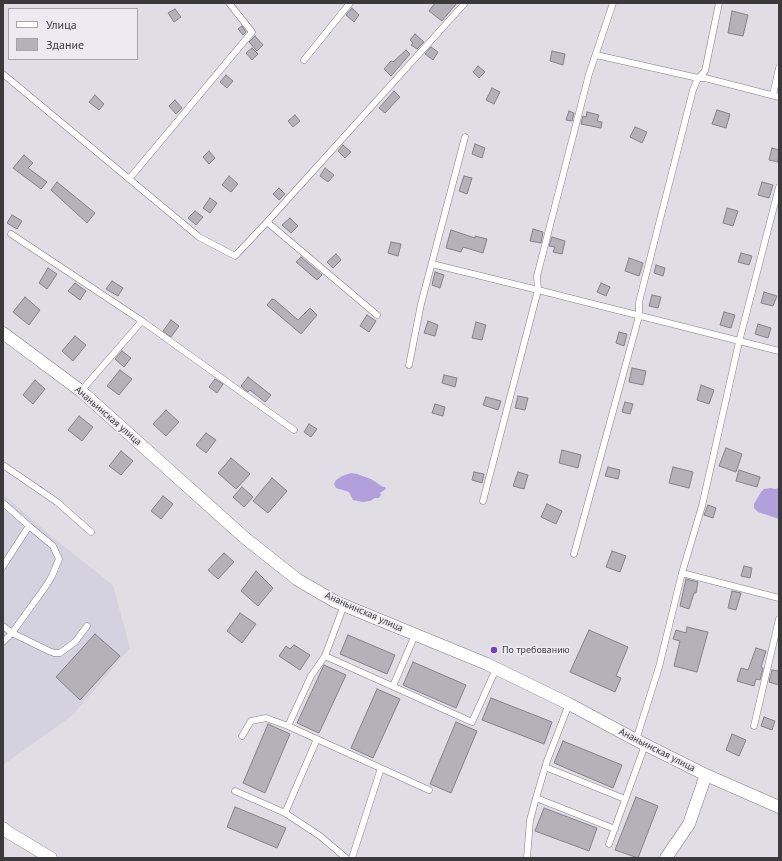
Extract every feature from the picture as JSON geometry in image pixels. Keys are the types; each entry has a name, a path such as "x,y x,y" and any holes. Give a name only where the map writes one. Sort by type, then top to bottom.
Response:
{"street":[{"name":"Ананьинская улица","path":"3,333 81,391 245,538 298,580 336,602 496,669 569,704 706,775 779,807"},
{"path":"666,858 689,824 706,775"},
{"path":"4,832 51,858"}],"lane":[{"path":"129,179 252,32 229,3"},
{"path":"304,60 350,3"},
{"path":"3,74 199,237 235,256 268,222 465,3"},
{"path":"483,501 538,290 537,276 589,74 613,3"},
{"path":"574,554 639,316 639,302 693,90 698,78 706,71 719,3"},
{"path":"596,55 698,78 704,78 776,96 779,68"},
{"path":"409,365 421,304 465,137"},
{"path":"609,844 625,799 682,573 702,506 739,342 779,187"},
{"path":"268,222 377,314"},
{"path":"11,234 142,321 294,430"},
{"path":"432,264 779,351"},
{"path":"81,391 142,321"},
{"path":"3,465 57,502 91,532"},
{"path":"3,503 53,546 59,559 52,576 12,633 3,642"},
{"path":"3,566 29,526"},
{"path":"682,573 779,598"},
{"path":"288,726 311,676 326,656 344,605"},
{"path":"754,726 779,619"},
{"path":"3,626 12,633 54,653 60,653 75,642 87,626"},
{"path":"393,686 415,634"},
{"path":"326,656 472,722 496,669"},
{"path":"527,858 530,820 536,798 545,767 569,704"},
{"path":"242,736 251,722 266,718 288,726 429,790"},
{"path":"285,813 317,739"},
{"path":"545,767 625,799"},
{"path":"352,858 381,768"},
{"path":"235,791 285,813 320,836 346,858"},
{"path":"536,798 614,829"}],"shaded area":[{"path":"351,473 371,479 386,489 380,493 381,495 379,498 375,498 370,501 363,502 353,500 349,492 336,488 334,484 336,480 342,476"},
{"path":"779,488 779,519 758,512 754,508 754,504 761,492 764,489"},
{"path":"3,494 56,540 113,585 130,648 73,715 3,765"}],"building":[{"path":"435,3 457,3 442,21 429,11"},
{"path":"352,8 359,15 354,22 346,15"},
{"path":"175,9 181,17 174,22 168,13"},
{"path":"732,11 748,15 743,36 728,33"},
{"path":"242,26 246,32 243,35 238,29"},
{"path":"415,34 424,42 417,49 411,45 413,43 410,40"},
{"path":"255,36 263,45 257,51 249,42"},
{"path":"431,47 438,52 433,60 425,54"},
{"path":"252,48 258,54 252,60 246,53"},
{"path":"406,50 410,54 391,76 384,69 391,61 393,62"},
{"path":"552,51 565,54 563,65 550,61"},
{"path":"478,66 485,72 479,78 473,72"},
{"path":"226,75 233,81 227,88 220,82"},
{"path":"492,88 500,92 494,104 486,100"},
{"path":"394,91 400,97 385,113 379,108"},
{"path":"95,95 104,104 99,110 89,102"},
{"path":"175,100 182,108 176,114 169,106"},
{"path":"717,110 730,114 726,128 712,124"},
{"path":"569,111 574,113 572,121 566,120"},
{"path":"587,112 599,115 597,121 602,122 601,128 581,124 583,116 586,117"},
{"path":"295,115 300,121 293,127 288,121"},
{"path":"635,127 647,132 642,143 630,137"},
{"path":"475,144 485,148 482,158 472,154"},
{"path":"343,145 351,152 345,158 338,151"},
{"path":"772,148 779,150 778,162 769,160"},
{"path":"209,151 215,158 209,164 203,157"},
{"path":"24,155 33,163 28,168 47,182 41,189 13,168"},
{"path":"325,168 334,175 328,182 320,176"},
{"path":"229,176 238,184 231,192 222,185"},
{"path":"464,176 472,178 467,194 459,191"},
{"path":"57,182 95,213 87,223 51,190"},
{"path":"762,182 773,185 769,198 758,195"},
{"path":"279,188 285,194 279,200 273,194"},
{"path":"210,198 217,203 210,213 203,208"},
{"path":"727,208 738,211 733,226 723,223"},
{"path":"195,211 203,217 196,225 188,218"},
{"path":"12,215 22,221 17,229 7,223"},
{"path":"290,218 298,226 291,233 282,225"},
{"path":"533,229 543,232 541,243 530,241"},
{"path":"451,230 475,238 475,236 487,239 483,253 463,247 461,252 446,248"},
{"path":"552,237 565,241 562,254 553,252 555,247 549,246"},
{"path":"391,242 401,244 398,256 388,253"},
{"path":"741,253 752,256 749,265 738,262"},
{"path":"336,254 341,260 333,268 327,262"},
{"path":"301,257 322,275 317,280 296,262"},
{"path":"629,258 643,263 639,276 625,271"},
{"path":"656,265 665,268 663,276 654,273"},
{"path":"48,268 57,274 47,289 39,283"},
{"path":"435,272 444,275 440,288 432,285"},
{"path":"112,281 123,288 118,296 106,289"},
{"path":"75,283 86,291 80,300 68,291"},
{"path":"601,283 610,287 606,296 597,292"},
{"path":"764,292 777,296 773,306 761,303"},
{"path":"652,295 661,297 658,308 649,306"},
{"path":"25,297 40,310 29,325 13,312"},
{"path":"272,299 298,320 310,308 317,315 301,334 267,305"},
{"path":"724,312 735,315 731,328 720,325"},
{"path":"367,315 376,321 369,332 360,326"},
{"path":"171,320 179,326 171,337 163,331"},
{"path":"428,321 438,325 435,336 424,333"},
{"path":"476,322 486,325 482,340 472,338"},
{"path":"758,324 771,328 768,338 755,334"},
{"path":"619,332 627,334 624,346 616,343"},
{"path":"75,336 86,345 73,361 62,351"},
{"path":"122,351 131,358 124,367 115,359"},
{"path":"632,368 646,371 643,385 629,382"},
{"path":"120,370 132,379 119,395 107,386"},
{"path":"444,375 457,378 455,387 442,383"},
{"path":"248,377 271,395 265,402 250,390 248,392 241,386"},
{"path":"215,379 223,384 217,393 209,387"},
{"path":"35,380 45,389 33,404 23,395"},
{"path":"701,385 714,390 709,404 697,400"},
{"path":"518,396 528,398 525,410 515,408"},
{"path":"486,397 501,401 498,410 483,405"},
{"path":"625,402 633,404 630,414 622,412"},
{"path":"435,404 445,407 443,416 432,413"},
{"path":"166,410 179,422 166,436 153,424"},
{"path":"79,416 93,427 82,441 68,430"},
{"path":"309,424 317,429 311,437 304,432"},
{"path":"206,433 216,440 206,453 196,445"},
{"path":"726,448 742,454 736,472 719,466"},
{"path":"562,450 581,455 578,468 559,463"},
{"path":"121,451 133,461 121,475 109,466"},
{"path":"231,458 250,474 236,489 218,473"},
{"path":"608,467 620,470 618,479 605,476"},
{"path":"673,467 693,472 689,488 669,483"},
{"path":"739,470 760,477 757,487 736,481"},
{"path":"474,472 484,474 482,483 472,480"},
{"path":"518,472 528,475 524,489 513,486"},
{"path":"272,478 287,491 268,513 253,501"},
{"path":"242,487 253,497 244,507 233,497"},
{"path":"163,496 173,504 161,519 151,511"},
{"path":"547,504 562,511 556,524 541,517"},
{"path":"708,505 716,508 713,518 704,515"},
{"path":"612,551 626,556 620,572 606,567"},
{"path":"224,553 234,562 218,579 208,570"},
{"path":"744,566 752,568 750,578 741,576"},
{"path":"256,571 273,588 258,606 241,591"},
{"path":"686,579 698,582 696,593 694,593 689,609 680,606"},
{"path":"732,591 741,593 736,610 728,608"},
{"path":"240,613 256,624 242,643 227,631"},
{"path":"687,627 708,632 697,672 674,666 680,641 673,639 676,630 686,633"},
{"path":"589,630 628,647 616,676 621,678 615,692 570,672"},
{"path":"95,634 120,656 80,700 56,677"},
{"path":"348,635 395,655 387,674 340,654"},
{"path":"294,645 310,655 300,670 279,656 286,646 290,649"},
{"path":"756,648 766,651 761,667 763,668 760,680 756,679 754,686 737,681 741,668 748,670"},
{"path":"413,662 466,685 456,708 403,685"},
{"path":"324,665 346,675 319,733 297,723"},
{"path":"772,670 779,671 779,685 769,682"},
{"path":"377,689 400,699 373,758 351,748"},
{"path":"491,698 552,722 544,744 482,720"},
{"path":"764,717 775,721 772,730 761,726"},
{"path":"456,722 477,731 451,793 430,784"},
{"path":"268,724 290,734 265,793 243,783"},
{"path":"732,734 746,740 739,756 726,750"},
{"path":"563,741 622,765 613,788 554,763"},
{"path":"636,797 658,806 638,858 615,850"},
{"path":"235,807 286,828 277,848 227,827"},
{"path":"544,808 597,828 589,851 535,831"}],"place":[{"name":"По требованию","path":"494,650"}]}
